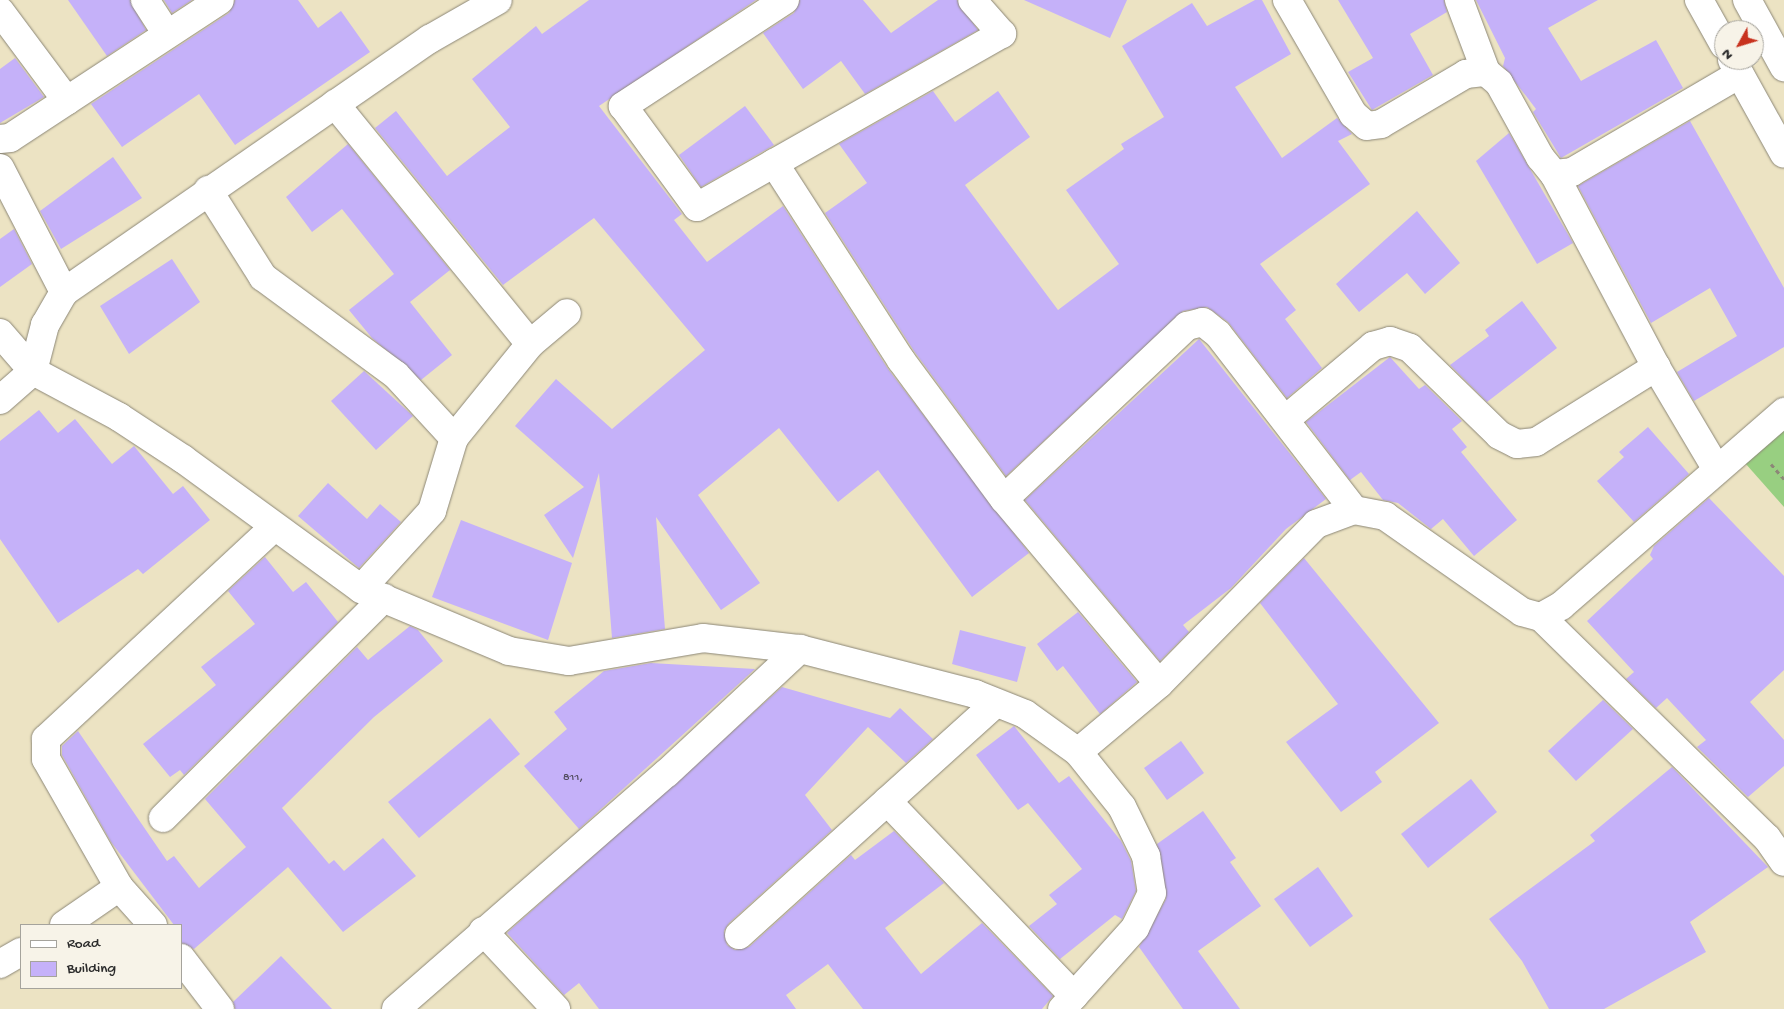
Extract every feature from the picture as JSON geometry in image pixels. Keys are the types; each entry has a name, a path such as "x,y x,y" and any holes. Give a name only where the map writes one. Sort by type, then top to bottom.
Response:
{"street":[{"path":"145,0 167,34"},
{"path":"0,139 10,138 220,0"},
{"path":"0,400 33,371 45,325 64,292 208,190 430,39 498,0"},
{"path":"785,0 623,106 697,207 1002,34 972,0"},
{"path":"1287,0 1353,114 1367,126 1381,124 1466,74 1486,72"},
{"path":"1459,0 1486,72 1499,83 1540,158 1554,174 1656,367 1716,468"},
{"path":"1699,0 1714,27"},
{"path":"1746,0 1784,67"},
{"path":"0,11 67,101"},
{"path":"1554,174 1572,172 1731,70"},
{"path":"1738,70 1784,154"},
{"path":"335,104 530,344"},
{"path":"774,163 901,360 1004,499 1159,684"},
{"path":"0,168 64,292"},
{"path":"208,190 263,277 396,375 454,438"},
{"path":"162,818 373,594 432,511 454,438 530,344 566,313"},
{"path":"1004,499 1196,321 1218,334 1286,419 1354,510"},
{"path":"0,333 33,371 119,417 274,527 373,594 509,651 569,661 703,638 800,649 996,703 1025,714 1078,752 1122,807 1146,856 1152,893 1135,928 1068,1002 887,801"},
{"path":"1286,419 1374,346 1390,340 1410,348 1499,435 1517,444 1536,442 1656,367"},
{"path":"1541,617 1561,606 1716,468 1784,412"},
{"path":"1078,752 1159,684 1309,530 1354,510 1385,516 1522,612 1541,617 1768,838 1784,862"},
{"path":"152,924 120,887 46,759 46,739 274,527"},
{"path":"396,1009 482,931 667,773 800,649"},
{"path":"739,935 996,703"},
{"path":"65,924 120,887"},
{"path":"482,931 556,1009"},
{"path":"0,964 20,953"},
{"path":"182,959 220,1009"}],"path":[{"path":"1767,459 1784,479"}],"green space":[{"path":"1784,427 1784,507 1745,463"}],"building":[{"path":"68,0 130,0 146,30 107,56"},
{"path":"164,0 192,0 172,13"},
{"path":"235,0 298,0 318,28 341,11 370,52 235,145 199,94 122,147 91,104 229,13"},
{"path":"589,0 756,0 599,106 682,214 674,220 707,262 783,206 888,369 1029,553 972,597 878,470 838,502 779,428 698,495 760,583 721,610 656,517 665,629 612,638 599,473 573,558 544,515 584,487 515,426 556,379 612,429 705,350 594,218 503,285 375,128 396,111 447,176 510,127 472,79 536,26 542,34"},
{"path":"800,0 863,0 891,33 938,0 957,0 978,30 865,94 841,61 803,89 763,33 794,13"},
{"path":"1024,0 1127,0 1110,38"},
{"path":"1255,0 1262,0 1291,54 1235,87 1282,158 1337,118 1352,134 1338,141 1370,184 1260,264 1296,310 1285,319 1322,368 1287,398 1228,322 1207,307 1183,311 1006,476 914,351 825,213 867,183 839,144 933,91 955,122 998,91 1030,137 965,185 1058,310 1119,264 1066,190 1124,149 1121,144 1164,117 1122,46 1192,3 1207,26"},
{"path":"1338,0 1444,0 1447,12 1410,34 1433,75 1372,110 1348,72 1373,58"},
{"path":"1476,0 1598,0 1548,28 1581,81 1656,40 1683,88 1561,158 1533,112 1536,109 1503,66 1505,58"},
{"path":"15,58 44,97 0,123 0,69"},
{"path":"745,106 774,145 701,187 679,155"},
{"path":"1690,121 1784,288 1784,347 1694,401 1677,372 1737,336 1710,288 1651,323 1578,186"},
{"path":"1509,133 1573,243 1537,264 1476,161"},
{"path":"348,144 450,270 410,302 452,355 421,380 372,338 349,310 394,274 342,209 312,232 286,197"},
{"path":"113,157 142,198 61,249 40,211"},
{"path":"1417,211 1460,263 1425,294 1407,273 1359,312 1336,284"},
{"path":"14,229 32,264 0,287 0,239"},
{"path":"172,259 200,302 129,354 100,306"},
{"path":"1522,301 1557,348 1487,402 1450,365 1489,336 1485,330"},
{"path":"1199,339 1326,499 1286,529 1231,588 1183,625 1189,632 1160,661 1025,500"},
{"path":"1390,357 1419,389 1425,385 1462,421 1452,429 1467,447 1461,452 1517,520 1474,556 1443,519 1431,529 1398,503 1383,500 1361,472 1350,480 1306,422"},
{"path":"364,371 413,416 376,450 331,401"},
{"path":"39,410 58,433 75,419 112,464 134,446 173,494 183,486 210,520 143,574 138,569 58,623 0,539 0,441"},
{"path":"1648,427 1689,474 1634,522 1597,481 1624,457 1619,452"},
{"path":"328,483 367,519 380,504 401,522 359,568 298,516"},
{"path":"1709,498 1784,576 1784,670 1750,702 1784,740 1784,766 1748,797 1697,747 1706,740 1667,698 1656,708 1626,679 1634,672 1587,621 1653,559 1650,555 1654,546"},
{"path":"461,520 572,563 548,640 432,597"},
{"path":"265,557 293,592 306,582 338,622 184,775 180,770 170,777 143,744 216,685 201,667 255,624 228,591"},
{"path":"1304,558 1439,723 1375,772 1382,782 1341,812 1286,742 1338,704 1260,603"},
{"path":"1078,612 1137,682 1100,714 1063,666 1057,671 1037,644"},
{"path":"410,626 418,630 443,661 374,717 282,808 329,864 334,860 344,871 383,838 416,876 343,932 288,867 194,949 182,943 182,924 173,924 111,842 62,755 62,746 78,731 167,861 174,856 199,888 246,847 205,799 357,647 368,660"},
{"path":"960,630 1026,647 1017,682 952,664"},
{"path":"651,663 755,669 579,829 524,766 567,729 554,712 604,671"},
{"path":"782,687 890,718 900,708 933,739 906,763 868,727 805,795 832,830 729,923 724,931 727,945 735,950 749,947 851,855 855,860 894,831 944,883 885,928 921,974 982,923 1053,996 1042,1009 863,1009 828,964 786,995 796,1009 599,1009 579,983 564,995 507,933"},
{"path":"1603,700 1633,729 1576,781 1548,751"},
{"path":"490,718 520,754 419,838 388,802"},
{"path":"1014,726 1059,783 1069,776 1121,841 1131,861 1136,891 1122,919 1115,915 1060,959 1029,926 1057,904 1049,895 1082,869 1028,803 1018,810 976,755"},
{"path":"1181,741 1204,773 1167,800 1144,768"},
{"path":"1672,767 1768,867 1690,922 1706,952 1604,1009 1549,1009 1522,961 1489,919 1595,841 1590,835"},
{"path":"1471,779 1497,812 1428,868 1401,834"},
{"path":"1203,811 1236,858 1230,862 1261,906 1198,951 1240,1009 1183,1009 1139,947 1166,899 1157,844"},
{"path":"1318,867 1353,916 1310,947 1274,899"},
{"path":"281,956 332,1009 235,1009 233,1002"}]}
